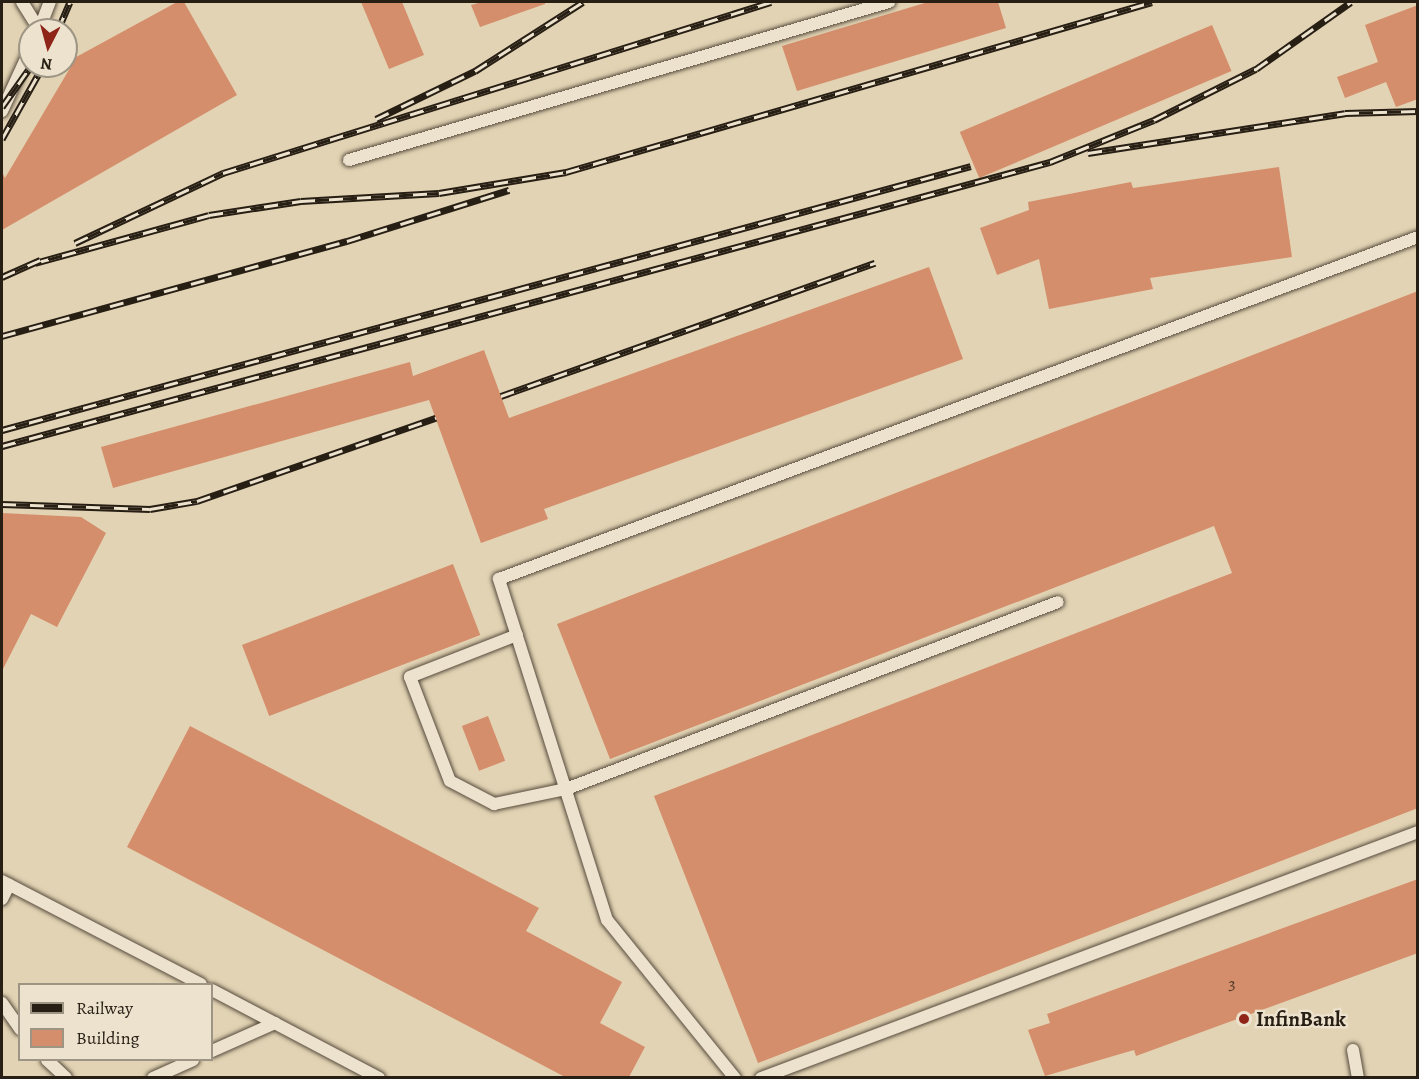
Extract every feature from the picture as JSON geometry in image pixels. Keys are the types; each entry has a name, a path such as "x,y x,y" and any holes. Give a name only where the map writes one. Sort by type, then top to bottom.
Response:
{"lane":[{"path":"22,2 32,18"},
{"path":"44,18 50,2"},
{"path":"349,160 889,2"},
{"path":"2,111 18,76"},
{"path":"735,1077 607,920 499,579 1418,237"},
{"path":"517,635 410,677 450,781 494,804 566,789 1058,602"},
{"path":"761,1077 1418,832"},
{"path":"2,898 5,883 199,983"},
{"path":"213,991 379,1077"},
{"path":"2,1003 18,1026"},
{"path":"213,1051 275,1023"},
{"path":"1353,1050 1358,1077"},
{"path":"49,1061 66,1077"},
{"path":"153,1077 189,1061"}],"building":[{"path":"177,2 184,2 237,95 2,230 2,172 5,178 64,78 78,78 78,56"},
{"path":"361,2 402,2 424,55 389,69"},
{"path":"482,2 545,2 545,4 480,27 471,5"},
{"path":"928,2 998,2 1006,28 797,91 782,46"},
{"path":"1418,5 1418,99 1396,107 1386,82 1345,98 1337,77 1378,62 1365,25"},
{"path":"1212,25 1232,71 979,178 960,132"},
{"path":"1279,167 1292,257 1150,278 1153,289 1049,309 1039,259 997,275 980,228 1029,210 1028,202 1131,182 1133,188"},
{"path":"929,267 963,359 544,509 548,519 481,543 429,400 113,488 101,447 410,362 413,376 484,350 509,418"},
{"path":"1418,291 1418,808 758,1063 654,796 1232,573 1214,526 610,759 557,624"},
{"path":"2,513 81,517 106,533 57,627 31,614 2,671"},
{"path":"453,564 480,635 269,716 242,645"},
{"path":"488,716 505,761 479,771 462,726"},
{"path":"190,726 539,908 526,931 622,982 600,1023 645,1047 629,1077 565,1077 127,847"},
{"path":"1418,879 1418,953 1136,1056 1134,1050 1045,1076 1028,1030 1050,1023 1047,1014"}],"railway":[{"path":"63,18 70,2"},
{"path":"376,119 475,71 583,2"},
{"path":"75,243 223,173 771,2"},
{"path":"35,263 209,215 301,201 439,193 566,172 1152,2"},
{"path":"2,446 1050,162 1154,120 1256,69 1351,2"},
{"path":"2,107 23,78"},
{"path":"2,139 36,78"},
{"path":"1088,153 1345,113 1418,111"},
{"path":"2,430 971,166"},
{"path":"2,336 347,241 509,190"},
{"path":"2,277 40,260"},
{"path":"501,396 875,263"},
{"path":"2,504 150,509 197,501 436,418"}],"place":[{"name":"InfinBank","path":"1244,1019"}]}
